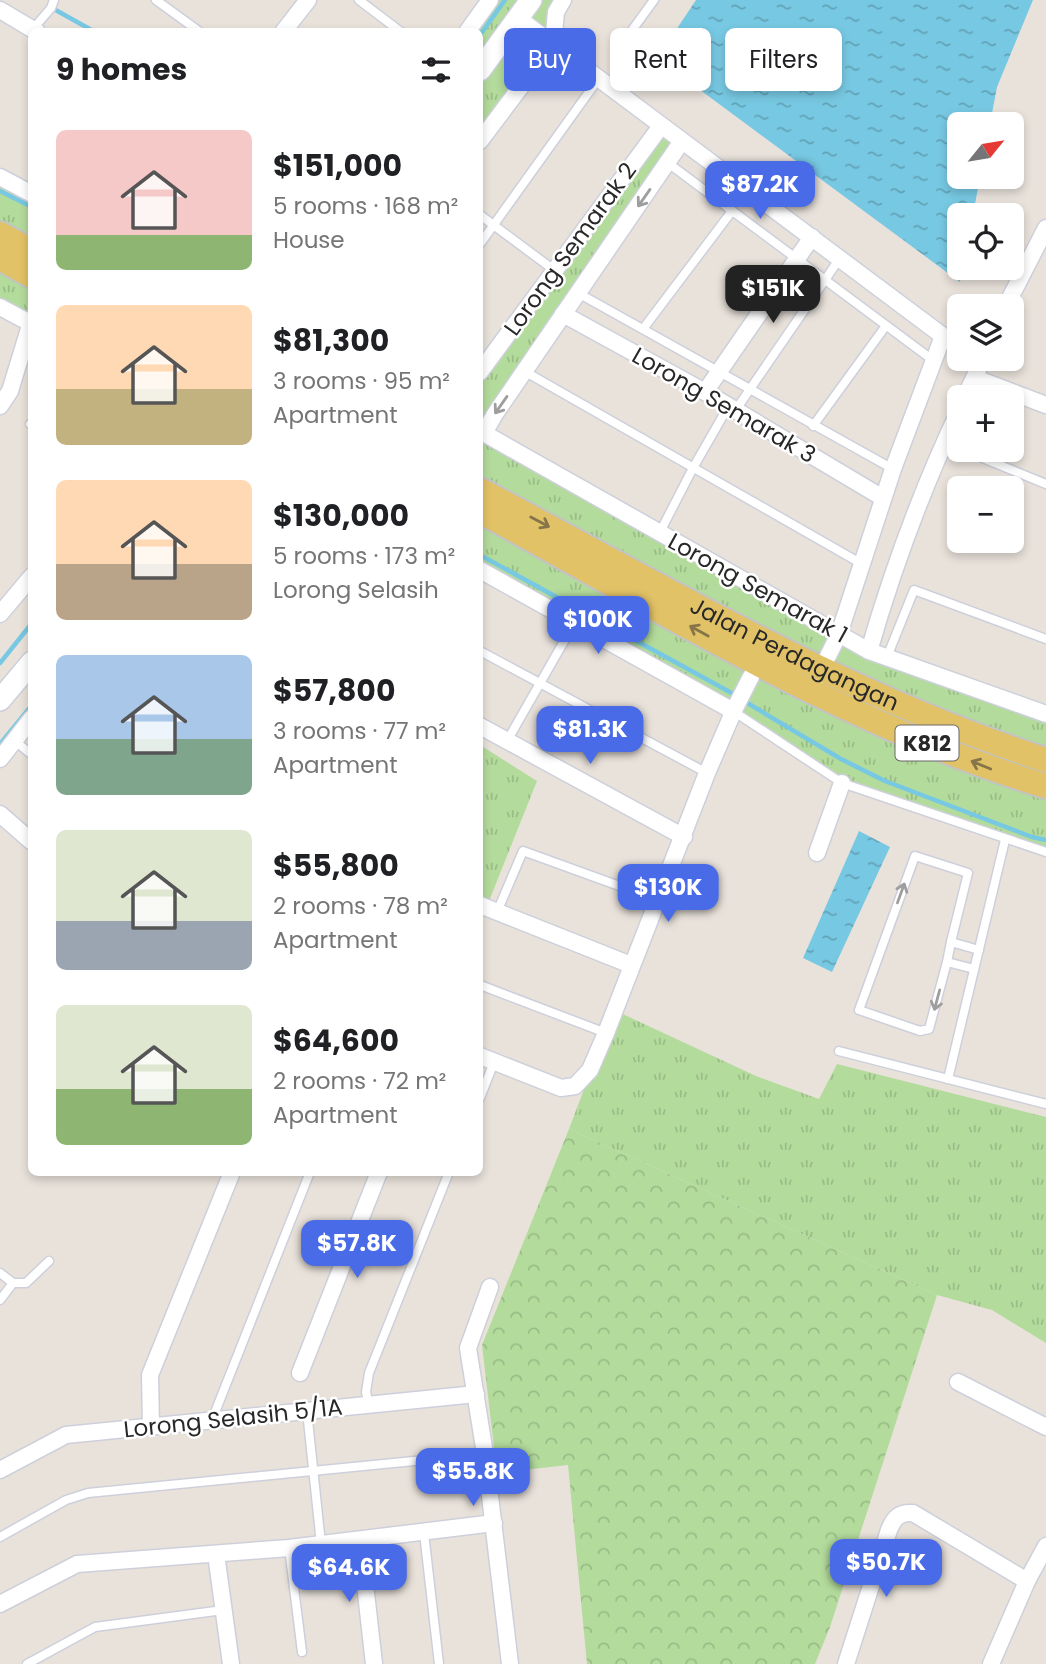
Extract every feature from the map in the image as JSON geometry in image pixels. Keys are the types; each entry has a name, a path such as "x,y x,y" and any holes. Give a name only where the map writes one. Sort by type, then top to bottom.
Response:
{"main road":[{"path":"0,234 28,249"},
{"path":"0,258 28,273"},
{"name":"Jalan Perdagangan","path":"483,492 816,679 989,769 1046,786"},
{"name":"Jalan Perdagangan","path":"483,513 753,672 816,679 1046,760"}],"street":[{"path":"287,28 309,0"},
{"path":"470,28 490,0"},
{"path":"483,66 531,0"},
{"path":"554,28 556,12 563,0"},
{"path":"0,10 32,28"},
{"path":"518,18 531,28"},
{"path":"596,76 943,336 893,469 839,634 816,679"},
{"path":"483,137 518,91"},
{"name":"Lorong Semarak 2","path":"483,368 662,126"},
{"name":"Lorong Semarak 1","path":"483,431 682,141"},
{"path":"0,177 28,192"},
{"path":"1013,294 1042,246 1046,228"},
{"path":"705,392 812,237"},
{"path":"0,307 28,320"},
{"name":"Lorong Semarak 3","path":"563,314 705,392 883,498"},
{"path":"0,406 28,329"},
{"path":"971,385 978,371"},
{"path":"975,378 1046,405"},
{"name":"Lorong Semarak 1","path":"483,433 869,651 1046,714"},
{"path":"869,651 889,579 927,479 947,456"},
{"path":"483,572 733,711"},
{"path":"0,614 28,581"},
{"path":"0,700 28,667"},
{"path":"487,1059 561,1088 575,1086 590,1070 707,773 753,672"},
{"path":"0,759 28,723"},
{"path":"483,728 684,837"},
{"path":"817,853 842,783"},
{"path":"0,814 28,838"},
{"path":"483,906 631,965"},
{"path":"151,1426 150,1375 230,1176"},
{"path":"300,1373 377,1176"},
{"path":"490,1287 468,1348 485,1454 510,1664"},
{"path":"958,1382 1046,1427"},
{"name":"Lorong Selasih 5/1A","path":"0,1470 66,1435 476,1394"},
{"path":"846,1664 889,1530 893,1520 900,1515 913,1513 1027,1581"},
{"path":"0,1604 77,1563 289,1548 494,1523"},
{"path":"360,1540 374,1664"},
{"path":"991,1664 1027,1581 1046,1546"},
{"path":"216,1555 231,1664"}],"lane":[{"path":"36,28 54,0"},
{"path":"156,0 194,28"},
{"path":"359,0 396,28"},
{"path":"634,28 654,0"},
{"path":"483,240 599,78"},
{"path":"668,163 823,281 934,361"},
{"path":"643,330 732,211"},
{"path":"483,217 554,270"},
{"path":"660,533 692,468 840,257"},
{"path":"578,293 893,469"},
{"path":"813,426 885,327"},
{"path":"524,371 862,565"},
{"path":"994,462 1046,484"},
{"path":"887,657 914,590 1046,639"},
{"path":"506,741 575,622"},
{"path":"483,653 707,773"},
{"path":"733,711 842,783 1046,852"},
{"path":"14,740 28,752"},
{"path":"948,1079 1005,840"},
{"path":"497,912 523,851 658,900"},
{"path":"915,856 968,873 947,962 929,1028 920,1031 859,1010 915,856"},
{"path":"951,942 979,950"},
{"path":"947,962 974,969"},
{"path":"483,986 606,1033"},
{"path":"839,1051 1046,1104"},
{"path":"483,1081 487,1059"},
{"path":"212,1420 308,1176"},
{"path":"369,1405 366,1392 369,1373 447,1176"},
{"path":"0,1273 13,1283 26,1283 49,1261"},
{"path":"0,1300 13,1283"},
{"path":"307,1411 321,1544"},
{"path":"0,1538 66,1500 88,1493 485,1454"},
{"path":"424,1533 439,1664"},
{"path":"289,1548 302,1652"},
{"path":"27,1664 95,1627 223,1609"}],"green space":[{"path":"490,0 528,0 507,28 504,28 504,32 483,61 483,28 470,28"},
{"path":"531,0 563,0 557,28 511,28"},
{"path":"504,37 504,91 518,91 483,137 483,66"},
{"path":"661,126 682,141 484,434 869,651 1046,714 1046,760 988,741 483,491 483,368"},
{"path":"0,175 28,191 28,249 0,234"},
{"path":"0,258 28,274 28,318 0,307"},
{"path":"483,513 758,663 1046,786 1046,851 842,783 735,709 483,572"},
{"path":"483,747 537,781 489,901 483,898"},
{"path":"614,1010 756,1076 819,1099 837,1064 1046,1117 1046,1343 992,1310 937,1295 569,1129"},
{"path":"569,1129 937,1295 830,1627 815,1664 587,1664 568,1465 497,1473 482,1345"}],"water":[{"path":"696,0 1033,0 997,87 992,112 947,112 947,189 978,189 975,203 947,203 947,272 702,91 711,91 711,28 677,28"},
{"path":"859,831 890,847 832,972 803,958"}],"waterway":[{"path":"483,31 505,0"},
{"path":"52,8 88,28"},
{"path":"0,191 28,205"},
{"path":"483,557 737,696"},
{"path":"0,663 28,628"},
{"path":"744,701 841,759 885,781 1046,840"},
{"path":"0,744 28,710"}]}
